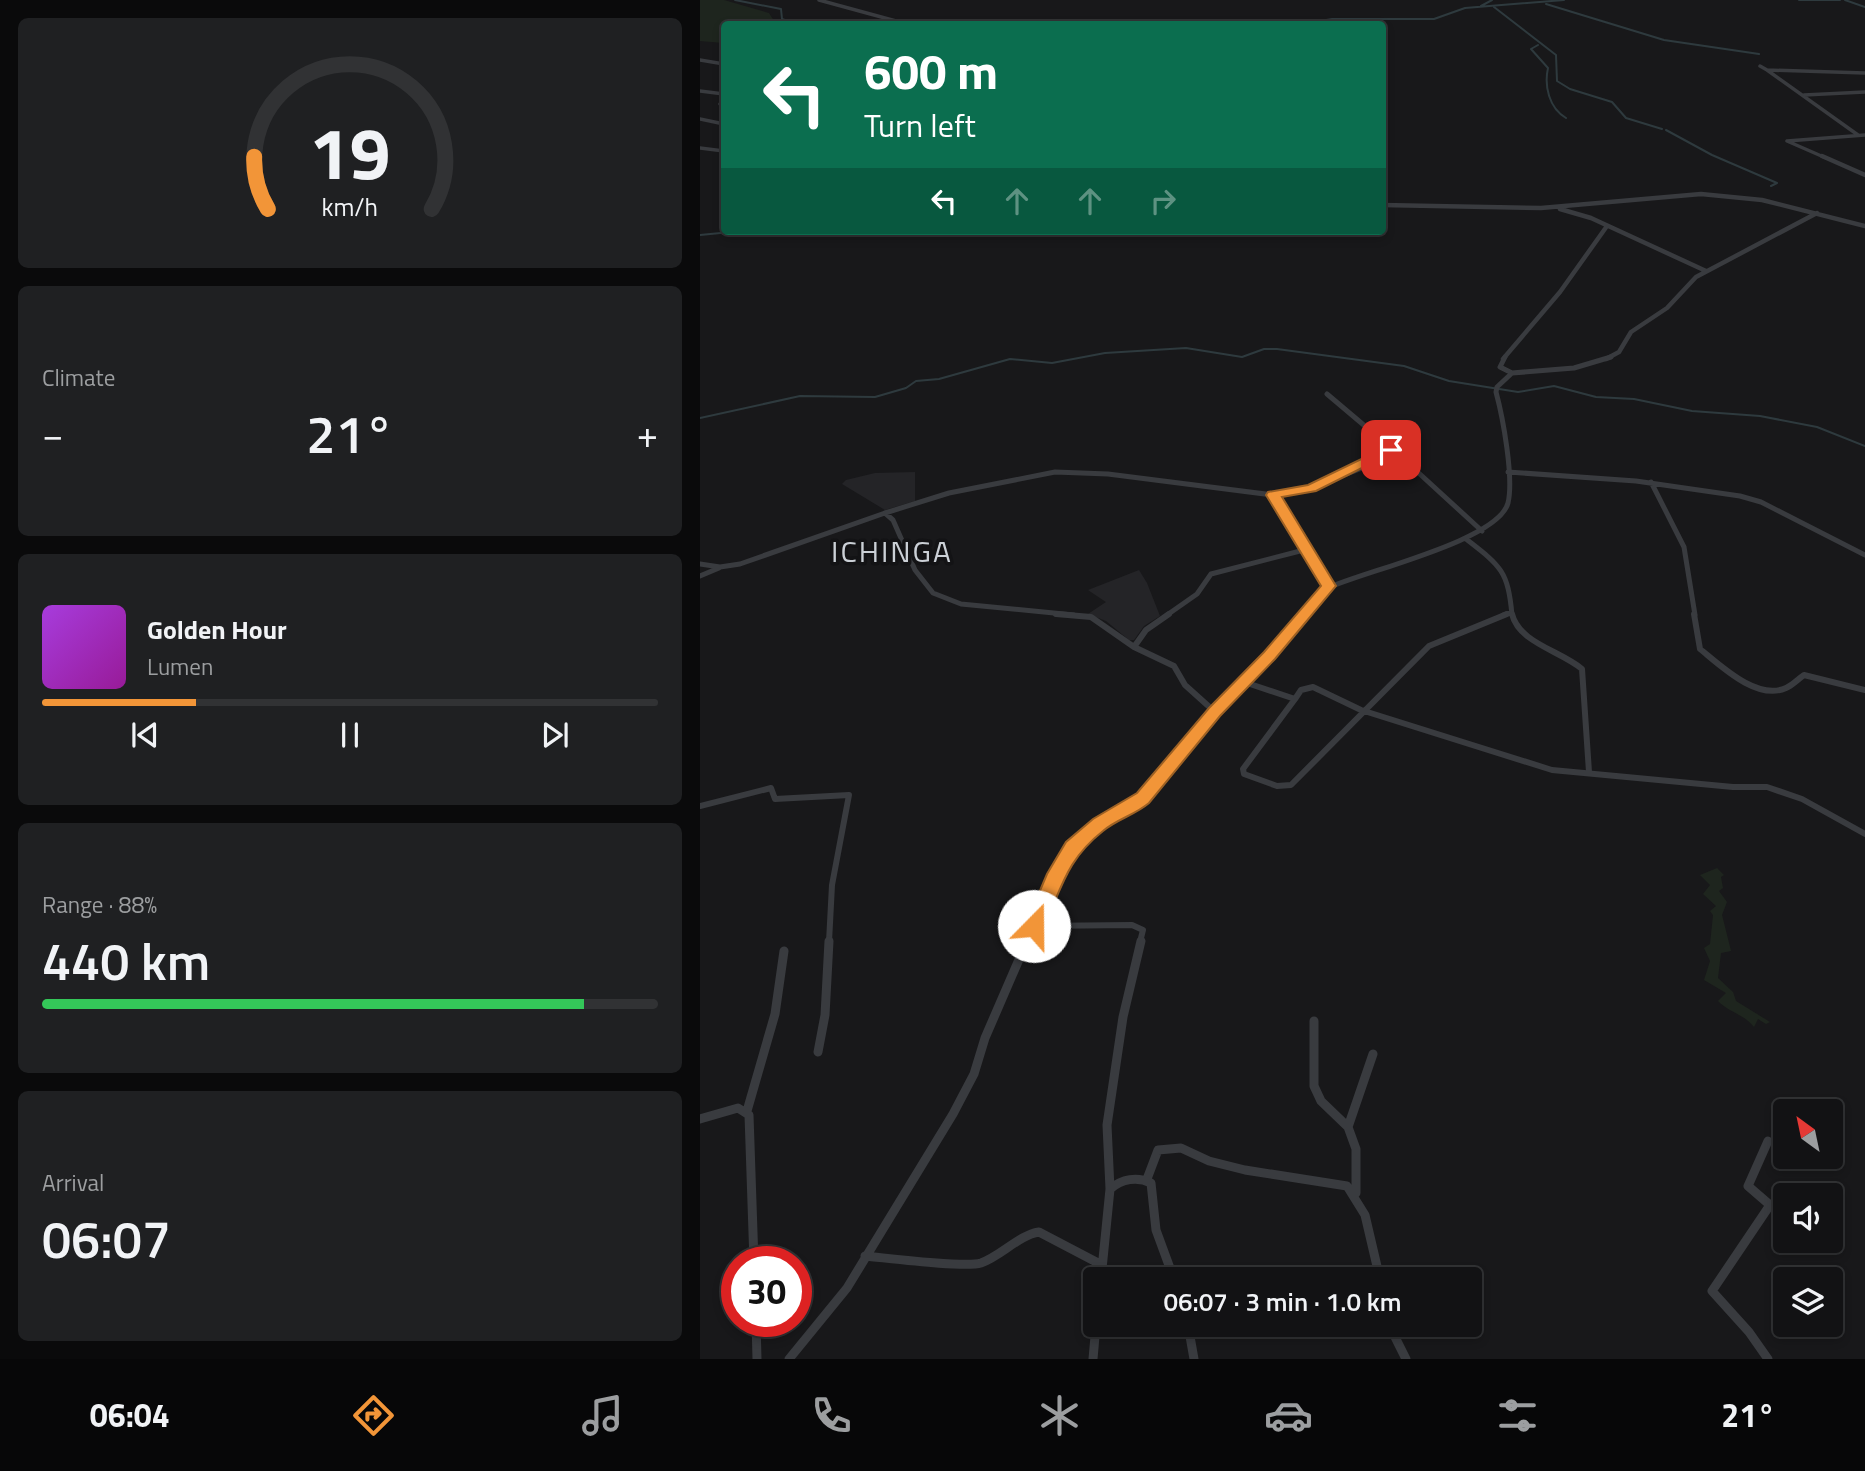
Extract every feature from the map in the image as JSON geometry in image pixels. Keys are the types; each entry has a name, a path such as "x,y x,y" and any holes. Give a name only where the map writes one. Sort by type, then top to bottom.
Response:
{"street":[{"path":"819,0 829,5 895,21"},
{"path":"700,60 721,64"},
{"path":"1760,66 1858,135"},
{"path":"1767,70 1865,73"},
{"path":"700,91 721,94"},
{"path":"1803,95 1865,92"},
{"path":"700,119 721,123"},
{"path":"1865,135 1787,141 1865,175"},
{"path":"700,148 721,151"},
{"path":"1386,205 1556,207 1701,194 1756,199 1865,226"},
{"path":"1556,207 1607,226 1706,271"},
{"path":"1607,226 1560,292 1500,363 1500,367 1512,373 1582,367 1610,358 1619,352 1631,332 1656,317 1688,283 1817,213"},
{"path":"789,1359 847,1288 917,1175 969,1083 1056,874 1072,847 1100,823 1133,807 1143,798 1215,712 1328,586 1466,539 1482,531 1506,511 1504,419 1497,388 1512,373"},
{"path":"1327,394 1392,448 1482,531"},
{"path":"700,576 870,516 949,493 1055,472 1108,474 1273,495 1311,488 1384,455 1392,448"},
{"path":"1384,455 1398,454"},
{"path":"1507,472 1651,482 1752,499 1865,555"},
{"path":"1651,482 1684,547 1700,649 1739,678 1763,689 1785,689 1804,675 1865,690"},
{"path":"1273,495 1328,586"},
{"path":"885,513 893,520 922,584 933,593 961,604 1091,617 1134,647 1174,666 1181,680 1215,712"},
{"path":"1466,539 1503,572 1511,590 1511,612 1520,628 1582,668 1583,715 1590,772"},
{"path":"1134,647 1146,630 1197,594 1210,574 1304,550"},
{"path":"700,564 720,567"},
{"path":"1511,612 1429,646 1364,711 1291,785 1277,786 1244,774 1243,769 1301,690 1313,687 1364,711 1541,768 1732,787 1762,786 1786,793 1865,834"},
{"path":"1244,682 1296,699"},
{"path":"700,806 771,788 775,799 849,795 832,886 825,1015 818,1052"},
{"path":"865,1256 978,1264 1005,1252 1031,1233 1039,1233 1102,1265 1110,1189 1107,1125 1123,1017 1143,930 1132,925 1034,926"},
{"path":"753,1246 747,1111 775,1014 784,951"},
{"path":"1314,1021 1314,1086 1321,1101 1348,1127 1356,1149 1355,1199"},
{"path":"1348,1127 1373,1054"},
{"path":"700,1119 738,1108 747,1111"},
{"path":"1768,1141 1748,1186 1770,1205 1712,1291 1749,1332 1768,1359"},
{"path":"1147,1179 1160,1148 1181,1148 1209,1161 1245,1170 1347,1186 1364,1216 1377,1267"},
{"path":"1110,1189 1119,1182 1147,1179"},
{"path":"1147,1179 1151,1186 1156,1230 1170,1267"},
{"path":"756,1337 757,1359"},
{"path":"1093,1359 1095,1337"},
{"path":"1190,1337 1194,1359"},
{"path":"1395,1337 1406,1359"}],"shaded area":[{"path":"700,0 724,0 769,13 774,21 721,21 721,43 700,41"},
{"path":"915,472 915,501 885,510 842,484 846,480 875,473"},
{"path":"1139,570 1160,616 1144,626 1134,640 1129,640 1106,621 1088,614 1106,602 1088,590"},
{"path":"1717,868 1724,875 1721,877 1723,888 1719,891 1727,902 1722,915 1731,951 1721,953 1718,978 1733,992 1736,1001 1770,1022 1766,1024 1758,1019 1754,1027 1722,1005 1718,1001 1726,993 1704,980 1710,961 1704,948 1710,944 1713,915 1710,911 1716,906 1703,894 1710,885 1700,875"}],"waterway":[{"path":"735,0 781,9 782,19 788,21"},
{"path":"1481,6 1492,0"},
{"path":"1320,21 1434,19 1465,8 1564,0"},
{"path":"1799,0 1840,0"},
{"path":"1845,0 1865,7"},
{"path":"1546,4 1664,40 1759,54"},
{"path":"1494,7 1556,55 1557,81 1570,89 1612,102 1626,118 1662,129"},
{"path":"1538,45 1531,49 1548,68 1549,96 1555,108 1566,118"},
{"path":"1666,130 1712,155 1777,183 1771,186"},
{"path":"700,235 721,233"},
{"path":"700,418 800,396 875,397 906,388 916,381 939,379 1010,359 1052,363 1105,353 1186,348 1242,357 1264,349 1277,349 1404,366 1449,381 1518,392 1554,386 1596,397 1634,399 1692,411 1760,416 1817,427 1865,446"}],"district":[{"name":"ICHINGA","path":"892,551"}],"route":[{"path":"1034,926 1056,874 1072,847 1100,823 1133,807 1143,798 1215,712 1269,656 1328,586 1273,495 1311,488 1391,450"}]}
